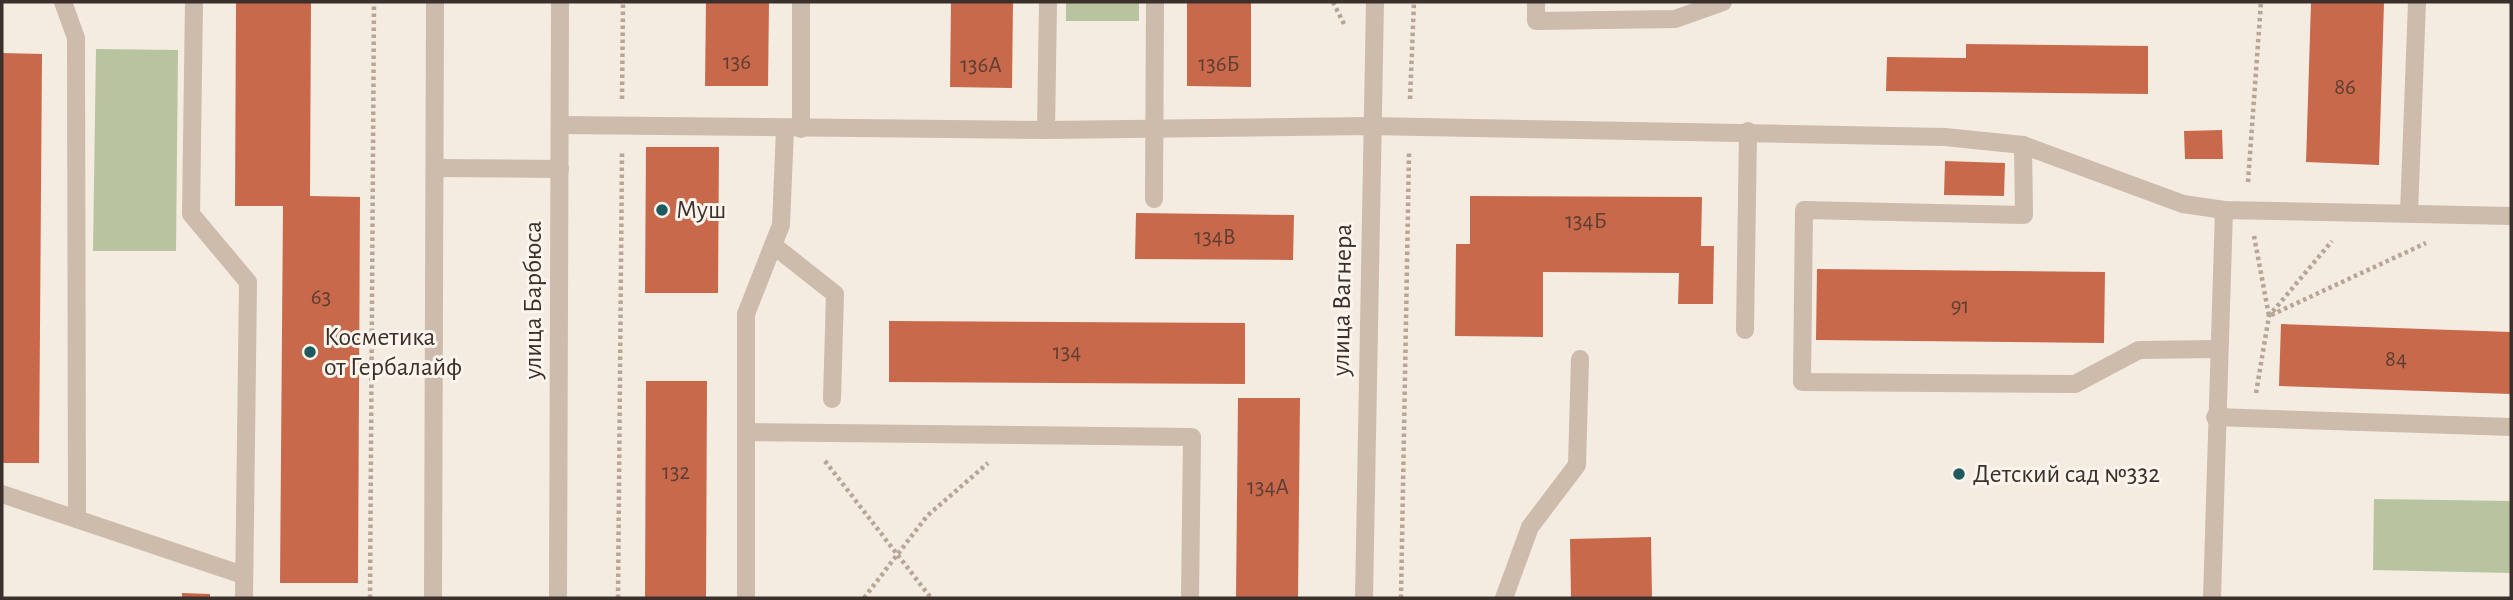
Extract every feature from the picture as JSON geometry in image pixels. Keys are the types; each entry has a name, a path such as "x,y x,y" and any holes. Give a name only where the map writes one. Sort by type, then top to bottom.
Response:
{"street":[{"path":"63,2 76,38 77,519"},
{"path":"194,2 191,214 248,282 244,598"},
{"path":"433,598 435,2"},
{"name":"улица Барбюса","path":"558,598 561,2"},
{"path":"746,598 746,314 781,225 793,129 801,2"},
{"path":"1046,130 1048,2"},
{"path":"1154,199 1155,2"},
{"name":"улица Вагнера","path":"1363,598 1370,125 1375,2"},
{"path":"1536,2 1536,21 1675,19 1723,2"},
{"path":"2409,213 2417,2"},
{"path":"560,125 1046,130 1370,125 1945,137 2023,145 2183,204 2224,210 2511,216"},
{"path":"1745,330 1748,131"},
{"path":"2023,145 2024,215 1804,210 1802,382 2075,384 2139,350 2218,349"},
{"path":"436,168 560,169"},
{"path":"2212,598 2215,417 2224,210"},
{"path":"773,245 835,293 832,399"},
{"path":"1504,598 1530,527 1577,465 1580,359"},
{"path":"2215,417 2511,428"},
{"path":"747,432 1192,437 1190,598"},
{"path":"5,497 243,575"}],"path":[{"path":"370,598 374,2"},
{"path":"618,598 623,2"},
{"path":"1401,598 1409,127 1414,2"},
{"path":"2251,418 2269,316 2356,212"},
{"path":"804,433 932,598"},
{"path":"864,598 927,516 1022,435"}],"green space":[{"path":"1066,2 1139,2 1139,21 1066,21"},
{"path":"96,49 178,50 176,251 93,251"},
{"path":"2374,499 2511,501 2511,573 2373,570"}],"building":[{"path":"236,2 311,2 310,196 360,197 358,583 280,583 283,206 235,206"},
{"path":"706,2 769,2 768,86 705,86"},
{"path":"951,2 1013,2 1012,88 950,87"},
{"path":"1187,2 1251,2 1251,87 1187,86"},
{"path":"2311,2 2384,2 2379,165 2306,162"},
{"path":"1966,44 2148,46 2148,94 1886,91 1887,57 1966,58"},
{"path":"2,53 42,54 39,463 2,463"},
{"path":"2222,130 2223,159 2185,159 2184,131"},
{"path":"646,147 719,147 718,293 645,293"},
{"path":"1945,161 2005,163 2004,196 1944,195"},
{"path":"1470,196 1702,197 1701,246 1714,246 1713,304 1678,304 1679,273 1543,272 1543,337 1455,336 1456,244 1470,244"},
{"path":"1136,213 1294,215 1293,260 1135,259"},
{"path":"1817,269 2105,272 2104,343 1816,340"},
{"path":"889,321 1245,323 1245,384 889,382"},
{"path":"2281,324 2511,332 2511,394 2279,386"},
{"path":"646,381 707,381 706,598 645,598"},
{"path":"1238,398 1300,398 1298,598 1236,598"},
{"path":"1651,537 1652,598 1571,598 1570,539"},
{"path":"182,593 210,594 210,598 182,598"}],"place":[{"name":"Муш","path":"662,210"},
{"name":"Косметика от Гербалайф","path":"310,352"},
{"name":"Детский cад №332","path":"1959,474"}]}
